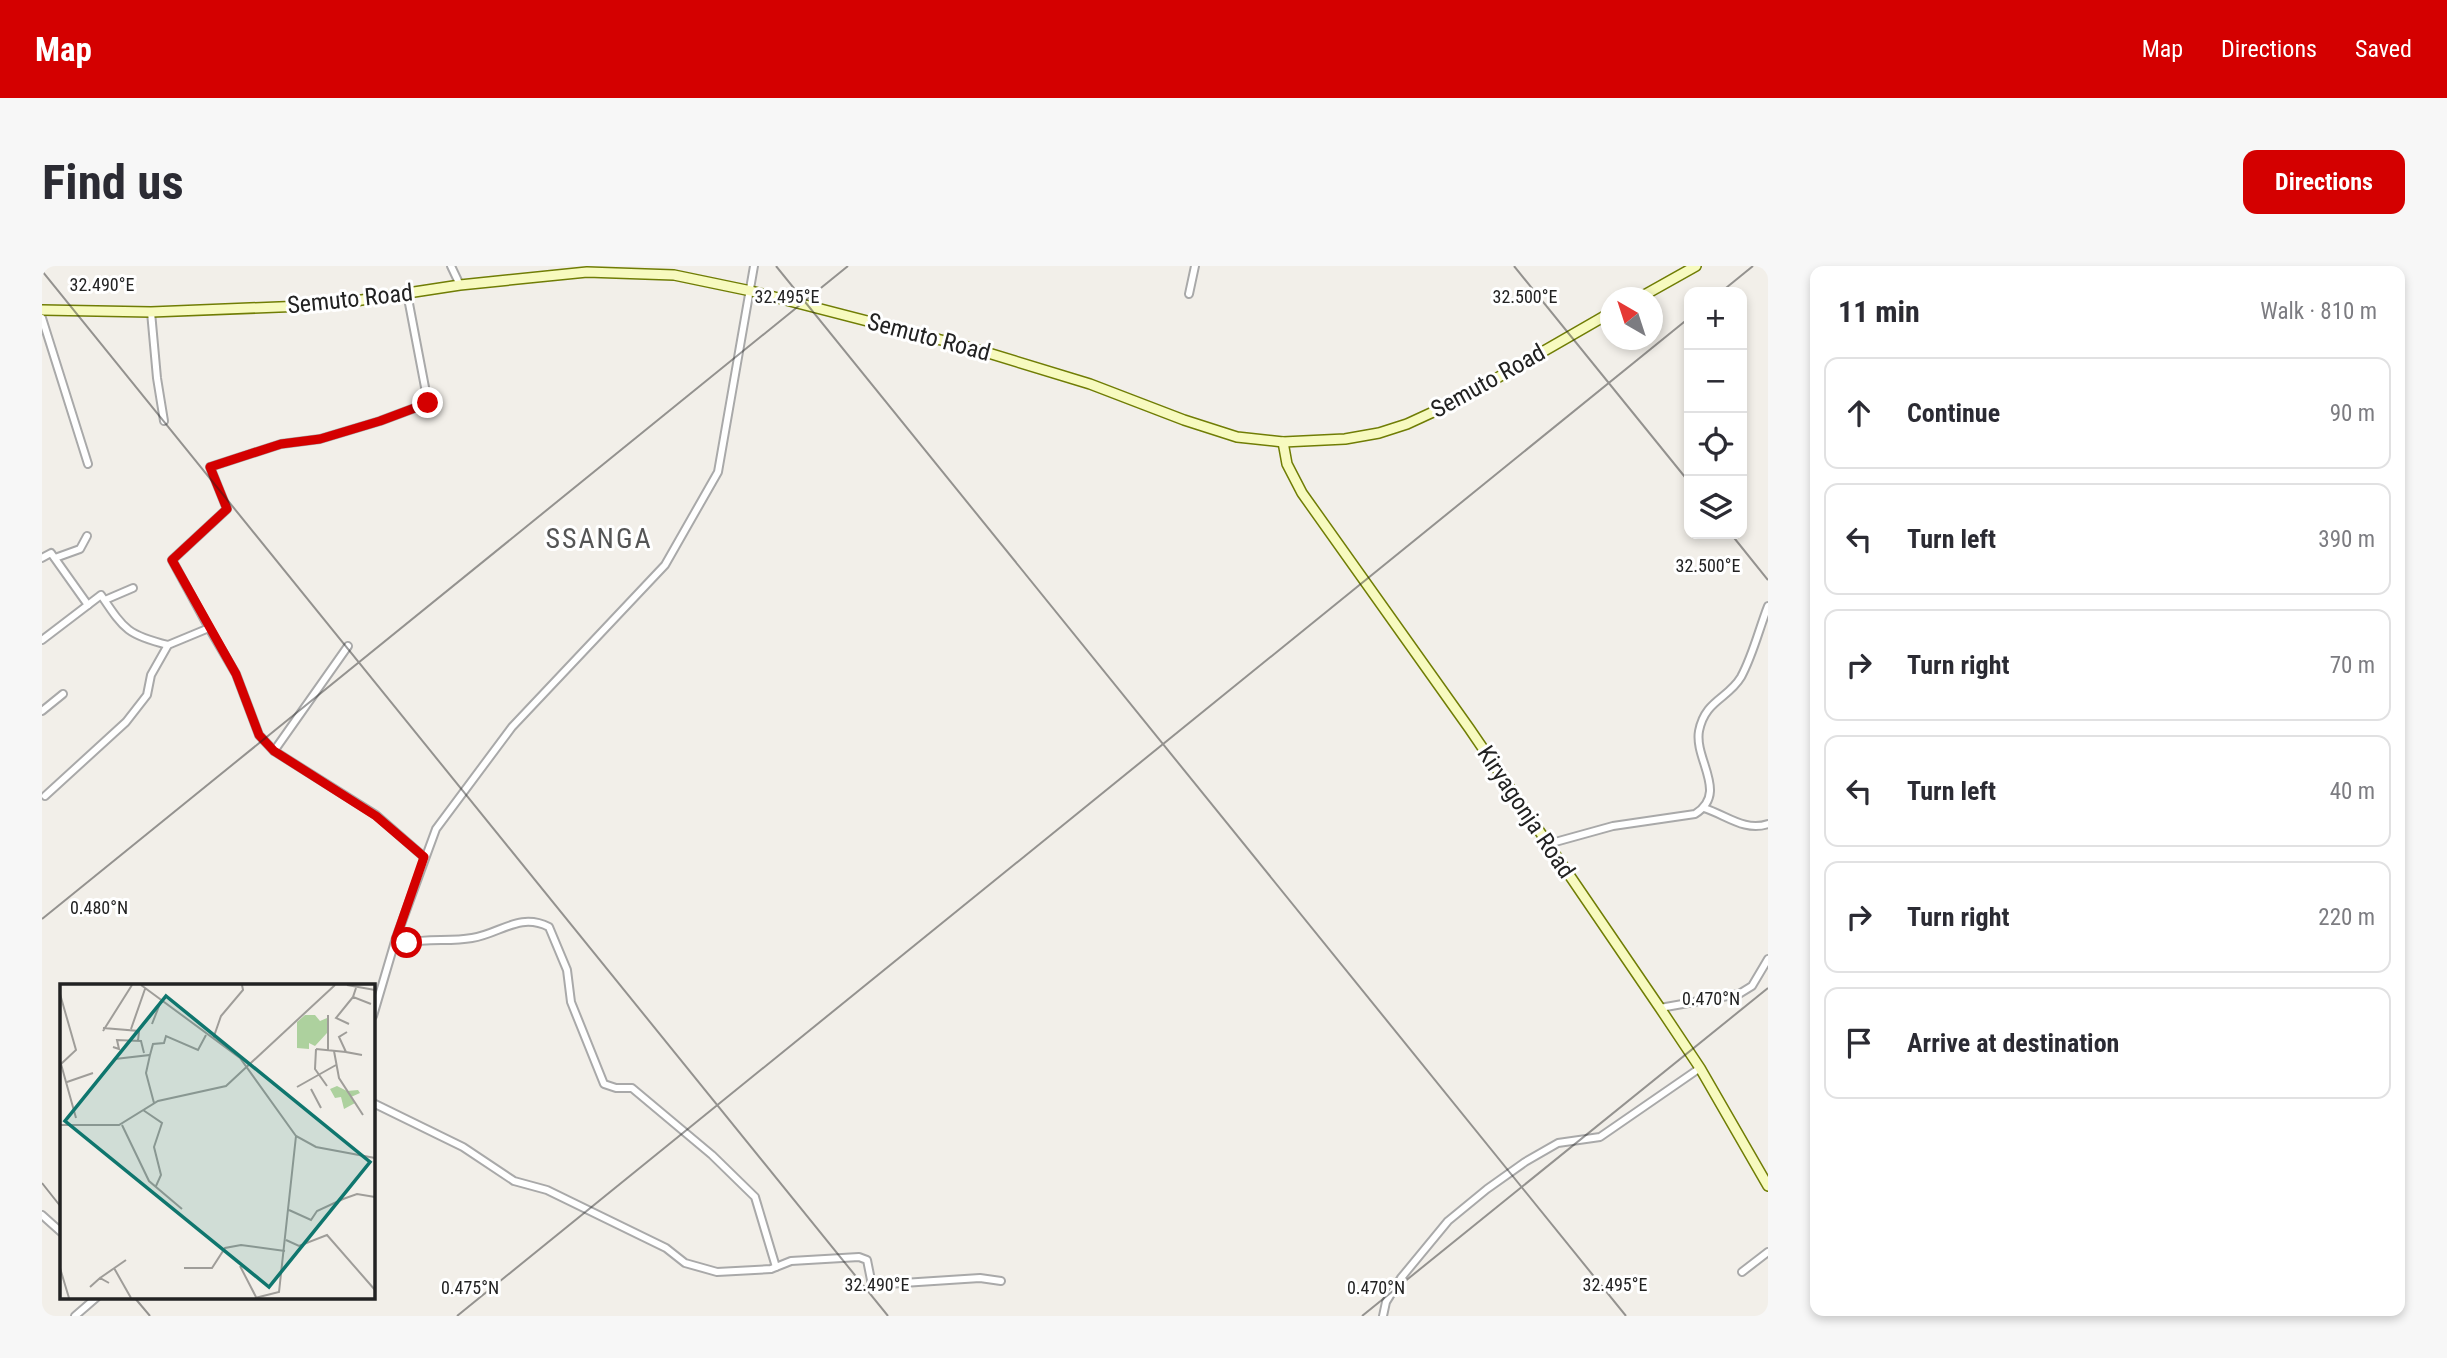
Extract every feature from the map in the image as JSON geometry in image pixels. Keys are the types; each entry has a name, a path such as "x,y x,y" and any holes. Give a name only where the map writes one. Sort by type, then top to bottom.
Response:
{"main road":[{"path":"1659,287 1696,266"},
{"name":"Semuto Road","path":"42,310 151,312 329,305 460,285 587,272 674,275 751,291 972,348 1090,384 1237,437 1283,442 1345,439 1408,424 1457,401 1600,319"},
{"name":"Kiryagonja Road","path":"1283,442 1287,464 1303,493 1454,706 1660,1008 1700,1068 1768,1186"}],"street":[{"path":"451,266 460,285"},
{"path":"374,1013 396,938 436,829 512,727 665,565 718,472 754,266"},
{"path":"1189,294 1195,266"},
{"path":"407,293 428,403 320,439 281,444 210,467 227,509 172,560 236,674 259,735 274,751 376,816 424,857"},
{"path":"151,312 164,421"},
{"path":"42,317 88,464"},
{"path":"55,558 80,549 87,536"},
{"path":"42,558 51,553 88,605"},
{"path":"105,600 132,588"},
{"path":"42,640 101,595 124,628 148,640 169,645"},
{"path":"1548,844 1613,826 1695,814 1704,808 1711,795 1699,733 1706,713 1714,701 1727,693 1740,678 1768,606"},
{"path":"46,796 126,722 147,695 151,675 169,645 209,628"},
{"path":"274,751 348,646"},
{"path":"42,711 63,694"},
{"path":"1704,808 1723,814 1734,822 1758,827 1768,824"},
{"path":"396,938 407,943 421,940 441,942 475,938 511,924 537,921 549,927 567,970 571,1002 604,1084 616,1088 632,1088 712,1155 755,1197 776,1267"},
{"path":"1660,1008 1739,994 1752,986 1768,959"},
{"path":"1383,1316 1386,1302 1448,1221 1487,1189 1558,1143 1600,1137 1700,1068"},
{"path":"374,1103 463,1147 514,1181 547,1190 666,1248 685,1263 717,1272 771,1269 791,1261 859,1257 867,1260 872,1284 980,1278 1001,1280"},
{"path":"42,1215 60,1231"},
{"path":"1742,1272 1768,1252"},
{"path":"75,1316 96,1298"}],"district":[{"name":"SSANGA","path":"599,538"}],"route":[{"path":"407,943 396,938 424,857 376,816 274,751 259,735 236,674 172,560 227,509 210,467 281,444 320,439 428,403"}]}
